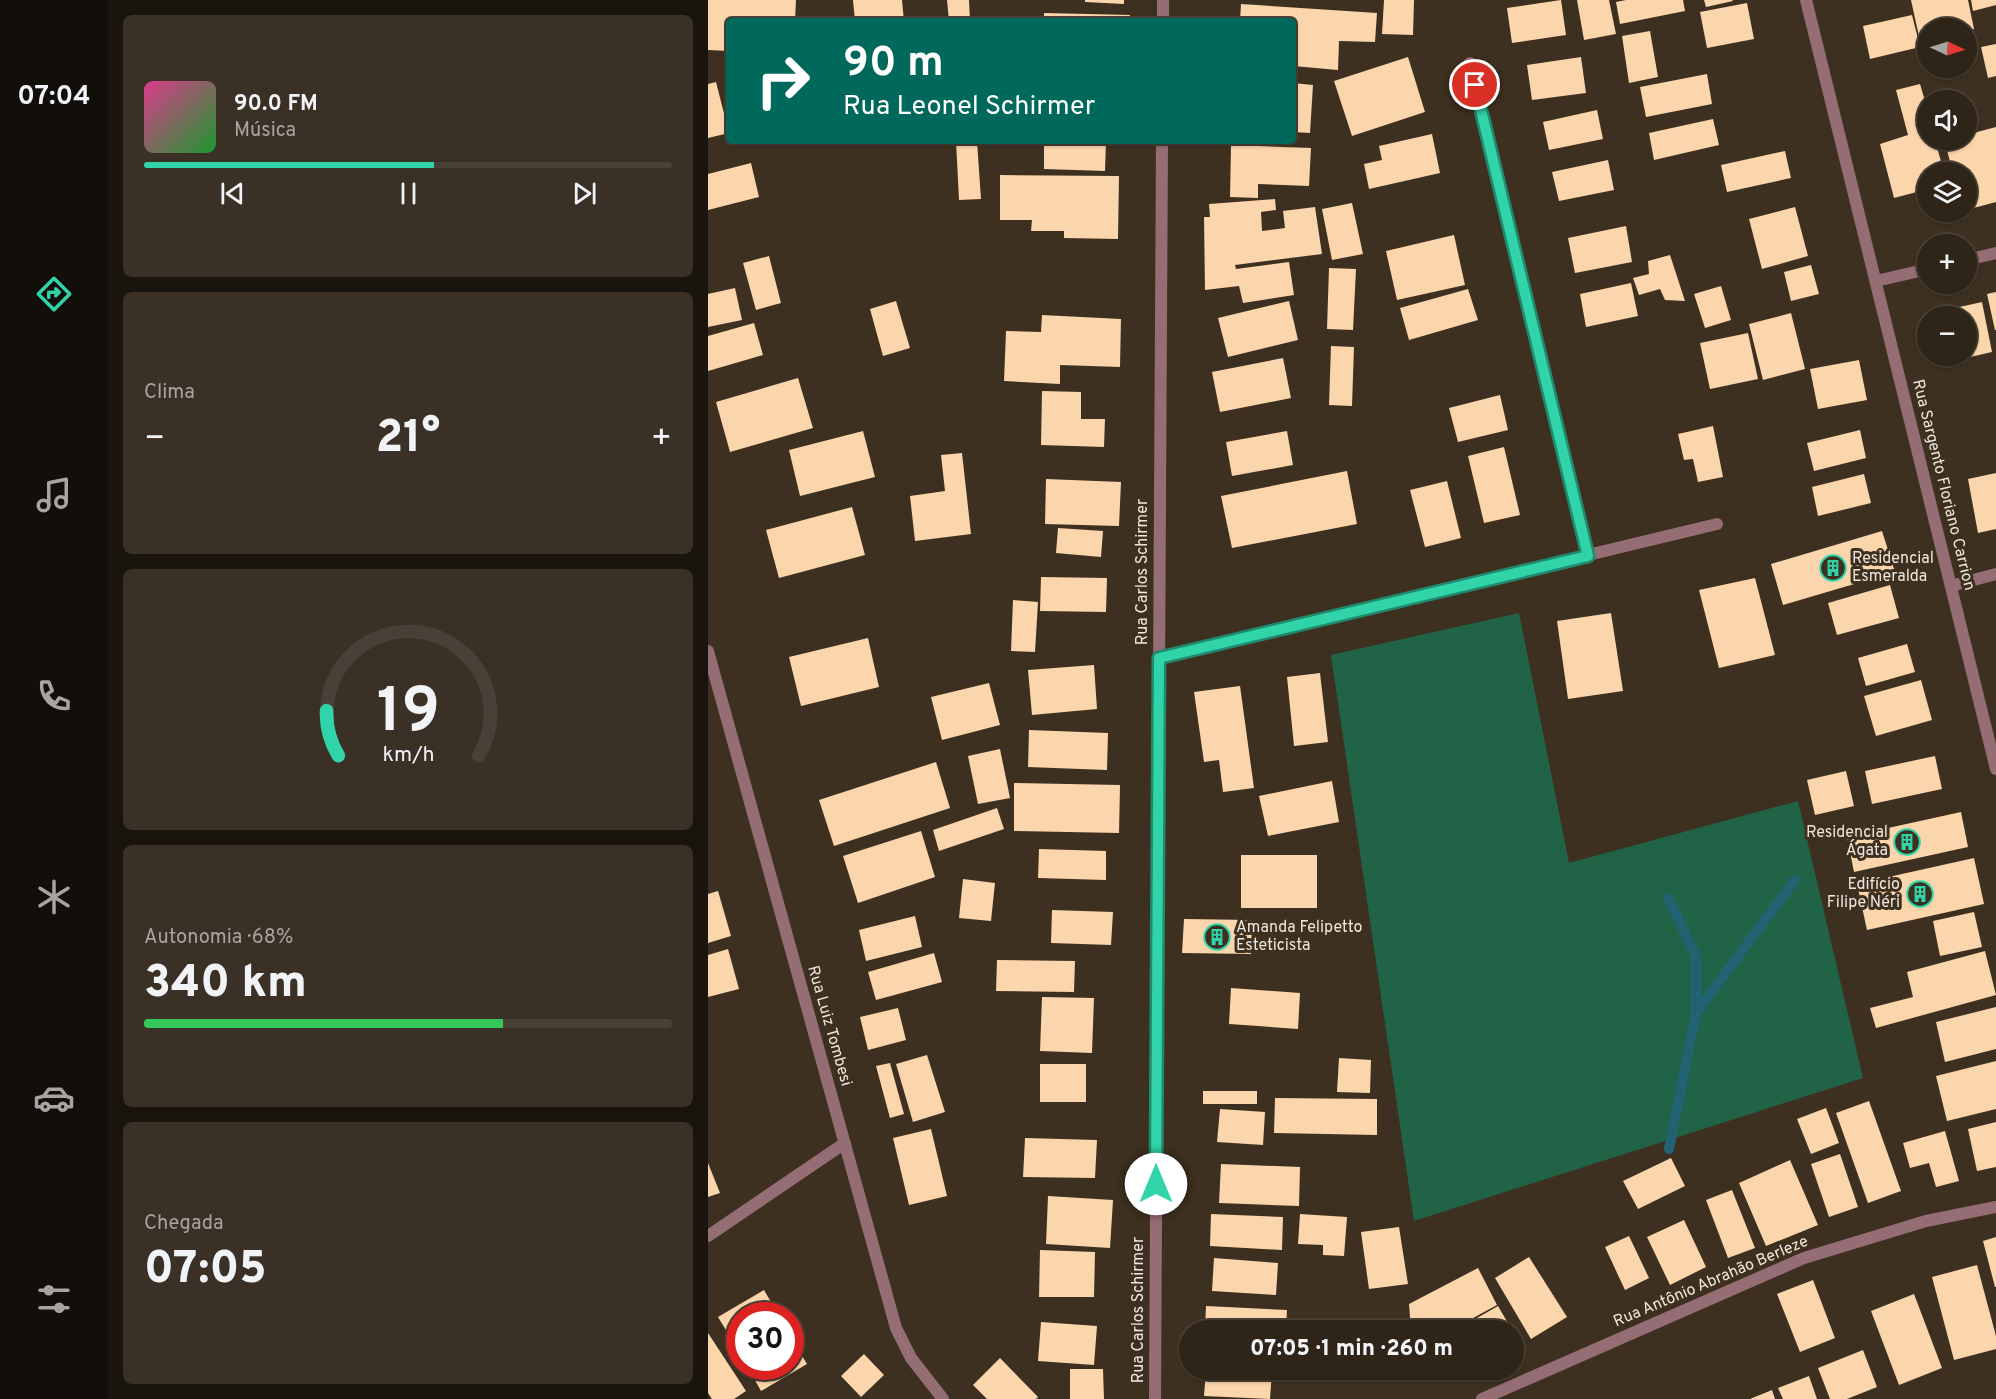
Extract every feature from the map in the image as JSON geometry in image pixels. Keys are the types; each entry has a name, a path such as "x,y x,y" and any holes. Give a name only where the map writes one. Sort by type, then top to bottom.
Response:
{"street":[{"path":"1163,0 1163,18"},
{"name":"Rua Sargento Floriano Carrion","path":"1806,0 1996,769"},
{"path":"1470,63 1588,556"},
{"name":"Rua Carlos Schirmer","path":"1155,1399 1162,144"},
{"path":"1977,257 1996,253"},
{"path":"1875,281 1917,271"},
{"path":"1159,658 1717,524"},
{"path":"1951,586 1996,574"},
{"name":"Rua Luiz Tombesi","path":"708,651 896,1328 911,1358 942,1399"},
{"path":"708,1236 844,1143"},
{"name":"Rua Antônio Abrahão Berleze","path":"1482,1399 1804,1258 1926,1221 1996,1207"}],"green space":[{"path":"1519,613 1569,863 1798,801 1863,1078 1414,1221 1331,655"}],"building":[{"path":"708,0 796,0 795,18 726,18 726,51 708,50"},
{"path":"853,0 902,0 904,18 855,18"},
{"path":"947,0 969,0 970,18 949,18"},
{"path":"1085,0 1124,0 1124,4 1085,2"},
{"path":"1384,0 1414,0 1413,35 1382,34"},
{"path":"1561,0 1566,35 1512,43 1507,8"},
{"path":"1577,0 1609,0 1616,34 1584,40"},
{"path":"1683,0 1685,11 1620,24 1616,2"},
{"path":"1704,0 1732,0 1733,1 1706,7"},
{"path":"1911,0 1968,0 1972,18 1917,18 1917,27"},
{"path":"1971,0 1996,0 1996,5 1973,11"},
{"path":"1747,3 1754,39 1707,48 1700,12"},
{"path":"1241,4 1377,13 1375,42 1339,41 1338,70 1296,66 1296,18 1240,18"},
{"path":"1044,13 1130,15 1130,18 1044,18"},
{"path":"1912,15 1917,35 1917,48 1870,59 1863,26"},
{"path":"1650,31 1658,77 1629,83 1622,36"},
{"path":"1996,44 1996,76 1988,78 1981,47"},
{"path":"1408,57 1425,112 1352,136 1334,81"},
{"path":"1581,57 1586,93 1532,100 1527,65"},
{"path":"1707,74 1712,104 1646,117 1640,87"},
{"path":"716,82 726,121 726,134 708,138 708,84"},
{"path":"1296,83 1313,85 1310,133 1296,132"},
{"path":"1920,84 1922,90 1917,90 1917,150 1938,150 1941,162 1917,162 1917,192 1894,198 1880,144 1908,135 1896,90"},
{"path":"1597,110 1603,139 1549,150 1543,122"},
{"path":"1713,119 1719,145 1654,160 1649,133"},
{"path":"1996,127 1996,202 1977,207 1977,162 1950,162 1947,150 1977,150 1977,132"},
{"path":"1432,134 1440,173 1369,189 1364,164 1382,160 1379,146"},
{"path":"956,144 977,144 981,199 959,200"},
{"path":"1044,144 1106,144 1105,171 1044,169"},
{"path":"1231,145 1311,148 1309,186 1258,184 1258,198 1230,197"},
{"path":"1785,151 1791,178 1727,192 1721,165"},
{"path":"1608,160 1614,190 1559,201 1552,172"},
{"path":"751,163 759,197 708,210 708,174"},
{"path":"1000,175 1119,176 1118,239 1064,238 1064,231 1031,231 1032,220 1000,220"},
{"path":"1275,199 1276,210 1261,212 1262,231 1285,228 1283,211 1315,207 1322,254 1235,265 1236,269 1289,262 1294,295 1243,303 1239,286 1205,290 1204,217 1210,217 1209,204"},
{"path":"1352,203 1363,254 1332,260 1322,209"},
{"path":"1795,207 1808,256 1762,269 1749,219"},
{"path":"1626,226 1632,262 1575,273 1568,238"},
{"path":"1454,235 1465,285 1397,300 1386,251"},
{"path":"1670,255 1685,301 1665,300 1660,289 1639,295 1633,278 1649,274 1648,261"},
{"path":"769,256 781,303 756,310 743,263"},
{"path":"1811,265 1819,294 1791,301 1784,272"},
{"path":"1329,268 1356,269 1353,330 1327,329"},
{"path":"1631,283 1638,316 1586,327 1580,294"},
{"path":"1721,286 1731,320 1705,328 1694,294"},
{"path":"735,288 742,320 708,327 708,294"},
{"path":"1468,289 1478,320 1409,340 1400,308"},
{"path":"1996,292 1996,330 1995,330 1987,294"},
{"path":"896,301 910,348 883,356 870,309"},
{"path":"1289,301 1298,340 1228,357 1218,318"},
{"path":"1982,302 1992,352 1977,355 1977,306 1964,306"},
{"path":"1791,313 1805,369 1763,380 1749,324"},
{"path":"1042,315 1121,319 1120,367 1060,365 1060,384 1004,381 1006,331 1041,332"},
{"path":"754,323 763,355 708,371 708,336"},
{"path":"1748,333 1758,379 1710,389 1700,343"},
{"path":"1331,346 1354,347 1352,406 1329,405"},
{"path":"1283,358 1291,398 1220,412 1212,372"},
{"path":"1859,360 1867,400 1818,409 1810,369"},
{"path":"798,378 813,428 730,452 716,402"},
{"path":"1042,391 1081,392 1081,419 1105,419 1104,447 1041,445"},
{"path":"1500,395 1508,430 1458,442 1449,408"},
{"path":"1713,426 1723,477 1698,482 1693,459 1684,460 1678,434"},
{"path":"1860,430 1866,458 1814,471 1807,443"},
{"path":"863,431 875,477 800,496 789,450"},
{"path":"1287,431 1293,465 1232,476 1226,442"},
{"path":"1504,447 1520,515 1484,523 1468,456"},
{"path":"962,453 971,534 915,541 910,496 945,491 941,455"},
{"path":"1347,471 1357,524 1232,548 1221,496"},
{"path":"1996,473 1996,529 1978,533 1968,479"},
{"path":"1864,474 1871,503 1818,516 1812,487"},
{"path":"1046,479 1121,482 1119,526 1045,524"},
{"path":"1447,481 1461,538 1425,547 1410,490"},
{"path":"852,507 865,555 779,578 766,530"},
{"path":"1058,528 1103,531 1101,557 1056,553"},
{"name":"Residencial Esmeralda","path":"1882,531 1895,572 1783,605 1771,564"},
{"path":"1041,577 1107,578 1106,612 1040,611"},
{"path":"1755,578 1775,655 1719,668 1699,590"},
{"path":"1890,585 1899,618 1837,635 1828,603"},
{"path":"1013,600 1038,602 1035,652 1011,651"},
{"path":"1611,613 1623,691 1568,699 1557,621"},
{"path":"868,638 879,687 801,706 789,657"},
{"path":"1907,644 1915,672 1866,686 1858,658"},
{"path":"1094,665 1097,709 1032,715 1028,670"},
{"path":"1320,673 1328,742 1294,746 1287,677"},
{"path":"1921,680 1932,720 1876,736 1864,696"},
{"path":"989,683 1000,725 942,740 931,697"},
{"path":"1240,686 1254,788 1223,792 1219,760 1204,762 1194,692"},
{"path":"1029,730 1108,733 1107,770 1028,767"},
{"path":"1000,749 1010,798 978,804 968,756"},
{"path":"1935,756 1942,789 1872,804 1865,771"},
{"path":"936,762 950,808 834,846 819,800"},
{"path":"1846,771 1854,806 1815,815 1807,780"},
{"path":"1332,781 1339,822 1268,836 1259,796"},
{"path":"1014,783 1120,785 1119,833 1014,831"},
{"path":"997,808 1004,829 939,851 933,830"},
{"name":"Residencial Ágata","path":"1961,812 1968,847 1854,872 1847,837"},
{"path":"921,831 935,877 858,903 843,856"},
{"path":"1039,849 1106,851 1106,880 1038,878"},
{"path":"1241,855 1317,855 1317,908 1241,908"},
{"name":"Edifício Filipe Néri","path":"1974,858 1984,904 1867,930 1857,884"},
{"path":"963,879 995,883 991,921 959,918"},
{"path":"718,891 731,936 708,943 708,894"},
{"path":"1052,910 1113,912 1111,945 1051,943"},
{"path":"1974,912 1982,947 1940,956 1933,921"},
{"path":"915,916 922,947 866,961 859,930"},
{"name":"Amanda Felipetto Esteticista","path":"1184,919 1252,920 1251,954 1182,953"},
{"path":"728,949 739,989 708,997 708,955"},
{"path":"1985,951 1996,995 1876,1028 1870,1008 1913,997 1907,972"},
{"path":"934,953 942,982 876,1000 868,972"},
{"path":"997,960 1075,961 1074,992 996,991"},
{"path":"1231,988 1300,993 1298,1029 1229,1024"},
{"path":"1042,997 1094,998 1092,1053 1040,1051"},
{"path":"1996,1007 1996,1049 1945,1062 1936,1022"},
{"path":"898,1008 906,1040 868,1050 860,1017"},
{"path":"927,1055 945,1112 913,1122 896,1064"},
{"path":"1339,1058 1371,1060 1370,1093 1337,1092"},
{"path":"1996,1061 1996,1109 1947,1121 1936,1076"},
{"path":"890,1063 904,1114 890,1118 876,1066"},
{"path":"1040,1064 1086,1064 1086,1102 1040,1102"},
{"path":"1203,1091 1257,1091 1257,1104 1203,1104"},
{"path":"1275,1098 1377,1099 1377,1135 1274,1133"},
{"path":"1869,1101 1901,1191 1868,1203 1836,1113"},
{"path":"1826,1108 1839,1143 1811,1154 1797,1119"},
{"path":"1220,1109 1265,1112 1263,1145 1217,1142"},
{"path":"1996,1122 1996,1167 1977,1171 1968,1129"},
{"path":"931,1129 947,1196 909,1205 893,1138"},
{"path":"1945,1131 1959,1181 1936,1187 1929,1163 1910,1168 1903,1143"},
{"path":"1025,1138 1097,1140 1095,1178 1023,1177"},
{"path":"1840,1154 1858,1207 1829,1217 1811,1164"},
{"path":"1671,1158 1685,1186 1638,1209 1623,1181"},
{"path":"1790,1160 1818,1225 1766,1246 1739,1183"},
{"path":"708,1163 720,1193 708,1197"},
{"path":"1221,1164 1300,1167 1299,1206 1219,1203"},
{"path":"1732,1190 1755,1248 1728,1258 1706,1200"},
{"path":"1048,1196 1113,1200 1110,1248 1046,1244"},
{"path":"1211,1214 1283,1217 1282,1250 1210,1246"},
{"path":"1300,1214 1347,1217 1344,1256 1323,1255 1323,1245 1298,1244"},
{"path":"1684,1220 1706,1267 1670,1285 1647,1237"},
{"path":"1399,1227 1408,1284 1369,1289 1361,1232"},
{"path":"1629,1236 1649,1278 1625,1290 1605,1247"},
{"path":"1996,1237 1996,1287 1995,1287 1983,1241"},
{"path":"1040,1250 1095,1252 1094,1297 1039,1297"},
{"path":"1529,1257 1567,1317 1531,1339 1524,1327 1524,1320 1520,1320 1495,1278"},
{"path":"1214,1258 1278,1263 1276,1295 1212,1291"},
{"path":"1977,1265 1996,1336 1996,1349 1954,1360 1932,1277"},
{"path":"1478,1268 1497,1305 1469,1320 1410,1320 1409,1304"},
{"path":"1813,1280 1835,1338 1800,1352 1777,1294"},
{"path":"764,1290 771,1302 744,1302"},
{"path":"1914,1294 1942,1368 1899,1385 1871,1311"},
{"path":"1206,1306 1287,1310 1286,1320 1205,1320"},
{"path":"1498,1306 1506,1320 1474,1320"},
{"path":"726,1312 726,1330 718,1317"},
{"path":"1041,1322 1097,1326 1094,1365 1038,1361"},
{"path":"708,1333 726,1360 726,1380 739,1380 746,1391 734,1399 712,1399 708,1393"},
{"path":"1863,1350 1877,1387 1847,1399 1830,1399 1818,1368"},
{"path":"864,1354 884,1375 861,1397 841,1376"},
{"path":"1000,1358 1038,1397 1036,1399 987,1399 973,1385"},
{"path":"1070,1369 1103,1369 1104,1399 1070,1399"},
{"path":"1809,1376 1817,1399 1783,1399 1778,1388"},
{"path":"755,1380 780,1380 761,1391"},
{"path":"1205,1380 1271,1380 1270,1399 1204,1396"},
{"path":"1772,1390 1775,1399 1750,1399"}],"waterway":[{"path":"1669,1149 1696,1013 1795,880"},
{"path":"1669,899 1696,957 1696,1013"}],"place":[{"name":"Residencial Esmeralda","path":"1833,568"},
{"name":"Residencial Ágata","path":"1907,842"},
{"name":"Edifício Filipe Néri","path":"1920,894"},
{"name":"Amanda Felipetto Esteticista","path":"1217,937"}],"route":[{"path":"1156,1184 1159,658 1588,556 1475,85"}]}
